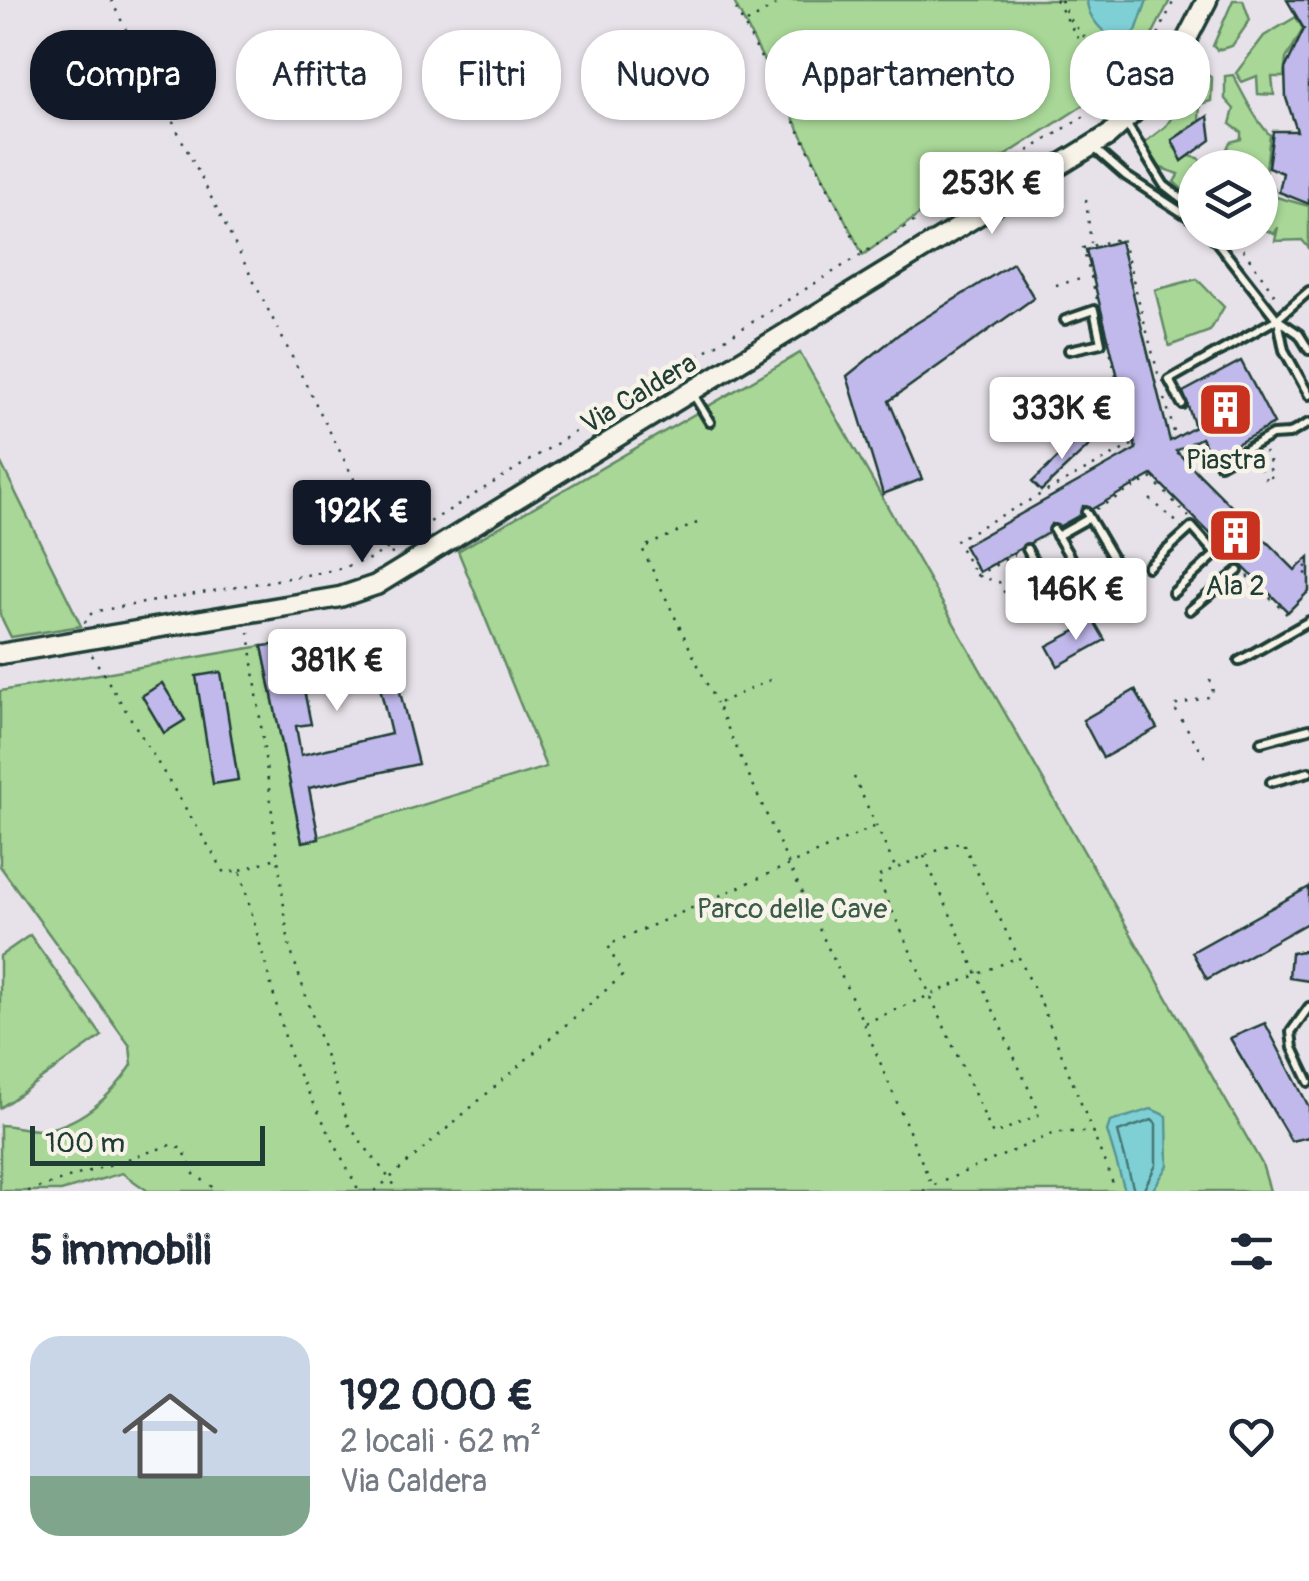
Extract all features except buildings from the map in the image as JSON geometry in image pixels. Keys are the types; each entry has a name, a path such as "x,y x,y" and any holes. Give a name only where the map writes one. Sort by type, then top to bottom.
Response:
{"street":[{"name":"Via Caldera","path":"0,654 247,613 376,585 1092,146 1125,122 1163,85 1207,0"}],"lane":[{"path":"1125,122 1164,185 1178,196"},
{"path":"1092,146 1109,163 1178,210"},
{"path":"1224,250 1277,319 1299,334 1309,350"},
{"path":"1182,404 1169,380 1277,319 1309,291"},
{"path":"1065,320 1098,310 1106,342 1068,350"},
{"path":"1277,319 1284,350 1309,394"},
{"path":"693,393 710,422"},
{"path":"1220,464 1272,436 1288,434 1309,424"},
{"path":"1081,576 1056,533 1088,515 1114,560"},
{"path":"1148,568 1194,526 1220,551 1173,593"},
{"path":"1026,549 1050,592"},
{"path":"1190,610 1238,571"},
{"path":"1239,660 1309,621"},
{"path":"1261,742 1309,729"},
{"path":"1272,782 1309,772"},
{"path":"1309,1007 1291,1032 1293,1048 1309,1082"}],"path":[{"path":"111,0 395,559"},
{"path":"731,0 864,255"},
{"path":"744,25 784,0"},
{"path":"1058,0 1074,30"},
{"path":"1160,30 1174,0"},
{"path":"85,625 87,616 97,611 335,570 387,548 864,255 1072,120"},
{"path":"1086,200 1091,246"},
{"path":"1098,310 1083,248 1122,238 1160,379"},
{"path":"1244,250 1281,304"},
{"path":"1056,285 1082,279"},
{"path":"1014,611 999,582 976,576 956,540 1132,445 1106,342"},
{"path":"1164,396 1174,432"},
{"path":"1259,466 1267,481 1272,478 1267,471 1272,468"},
{"path":"1088,515 1151,478 1194,526"},
{"path":"1150,499 1194,526"},
{"path":"697,523 642,548 864,1024 932,1186"},
{"path":"976,576 1026,549"},
{"path":"1220,551 1289,619 1299,614"},
{"path":"1306,566 1302,570 1309,576"},
{"path":"247,613 290,945 325,1064 349,1126 399,1191"},
{"path":"88,649 224,874 278,858"},
{"path":"1205,756 1173,706 1212,696 1213,684 1208,678"},
{"path":"716,704 770,680"},
{"path":"854,777 896,868"},
{"path":"375,1191 622,976 608,944 876,826"},
{"path":"924,856 1040,1114 993,1136 877,876 924,856 962,841 1019,957 1116,1191"},
{"path":"240,870 291,1059 358,1191"},
{"path":"864,1024 1019,957"},
{"path":"922,1191 1056,1132 1092,1132"},
{"path":"28,1191 171,1145 183,1149 194,1174 218,1191"}],"green space":[{"path":"733,0 1170,0 1155,30 1070,30 1070,114 969,179 863,255 794,120 1050,120 1050,30 765,30 765,63"},
{"path":"1233,0 1243,0 1250,20 1232,46 1217,50 1213,46"},
{"path":"1296,17 1303,29 1286,59 1284,77 1272,77 1274,95 1258,94 1257,76 1242,82 1236,73 1264,36"},
{"path":"1233,75 1270,135 1268,150 1226,150 1230,142 1241,139 1241,132 1230,124 1234,109 1225,99 1225,76"},
{"path":"1170,120 1199,120 1183,132 1174,147 1178,152 1178,174 1158,167 1144,143"},
{"path":"1278,198 1309,206 1309,248 1302,240 1278,241"},
{"path":"1197,279 1224,307 1210,331 1169,346 1155,290"},
{"name":"Parco delle Cave","path":"800,353 1262,1164 1270,1191 148,1191 122,1173 61,1191 0,1191 0,1125 39,1130 67,1123 93,1108 132,1065 130,1046 0,866 0,691 262,646 302,842 546,767 458,551"},
{"path":"0,461 81,626 11,637 0,615"},
{"path":"30,935 102,1036 0,1108 0,956"}],"water":[{"path":"1087,0 1147,0 1136,30 1103,30"},
{"path":"1151,1109 1167,1116 1168,1166 1152,1191 1125,1191 1107,1131 1110,1122"}],"place":[{"name":"Piastra","path":"1226,409"},
{"name":"Ala 2","path":"1235,535"}]}
